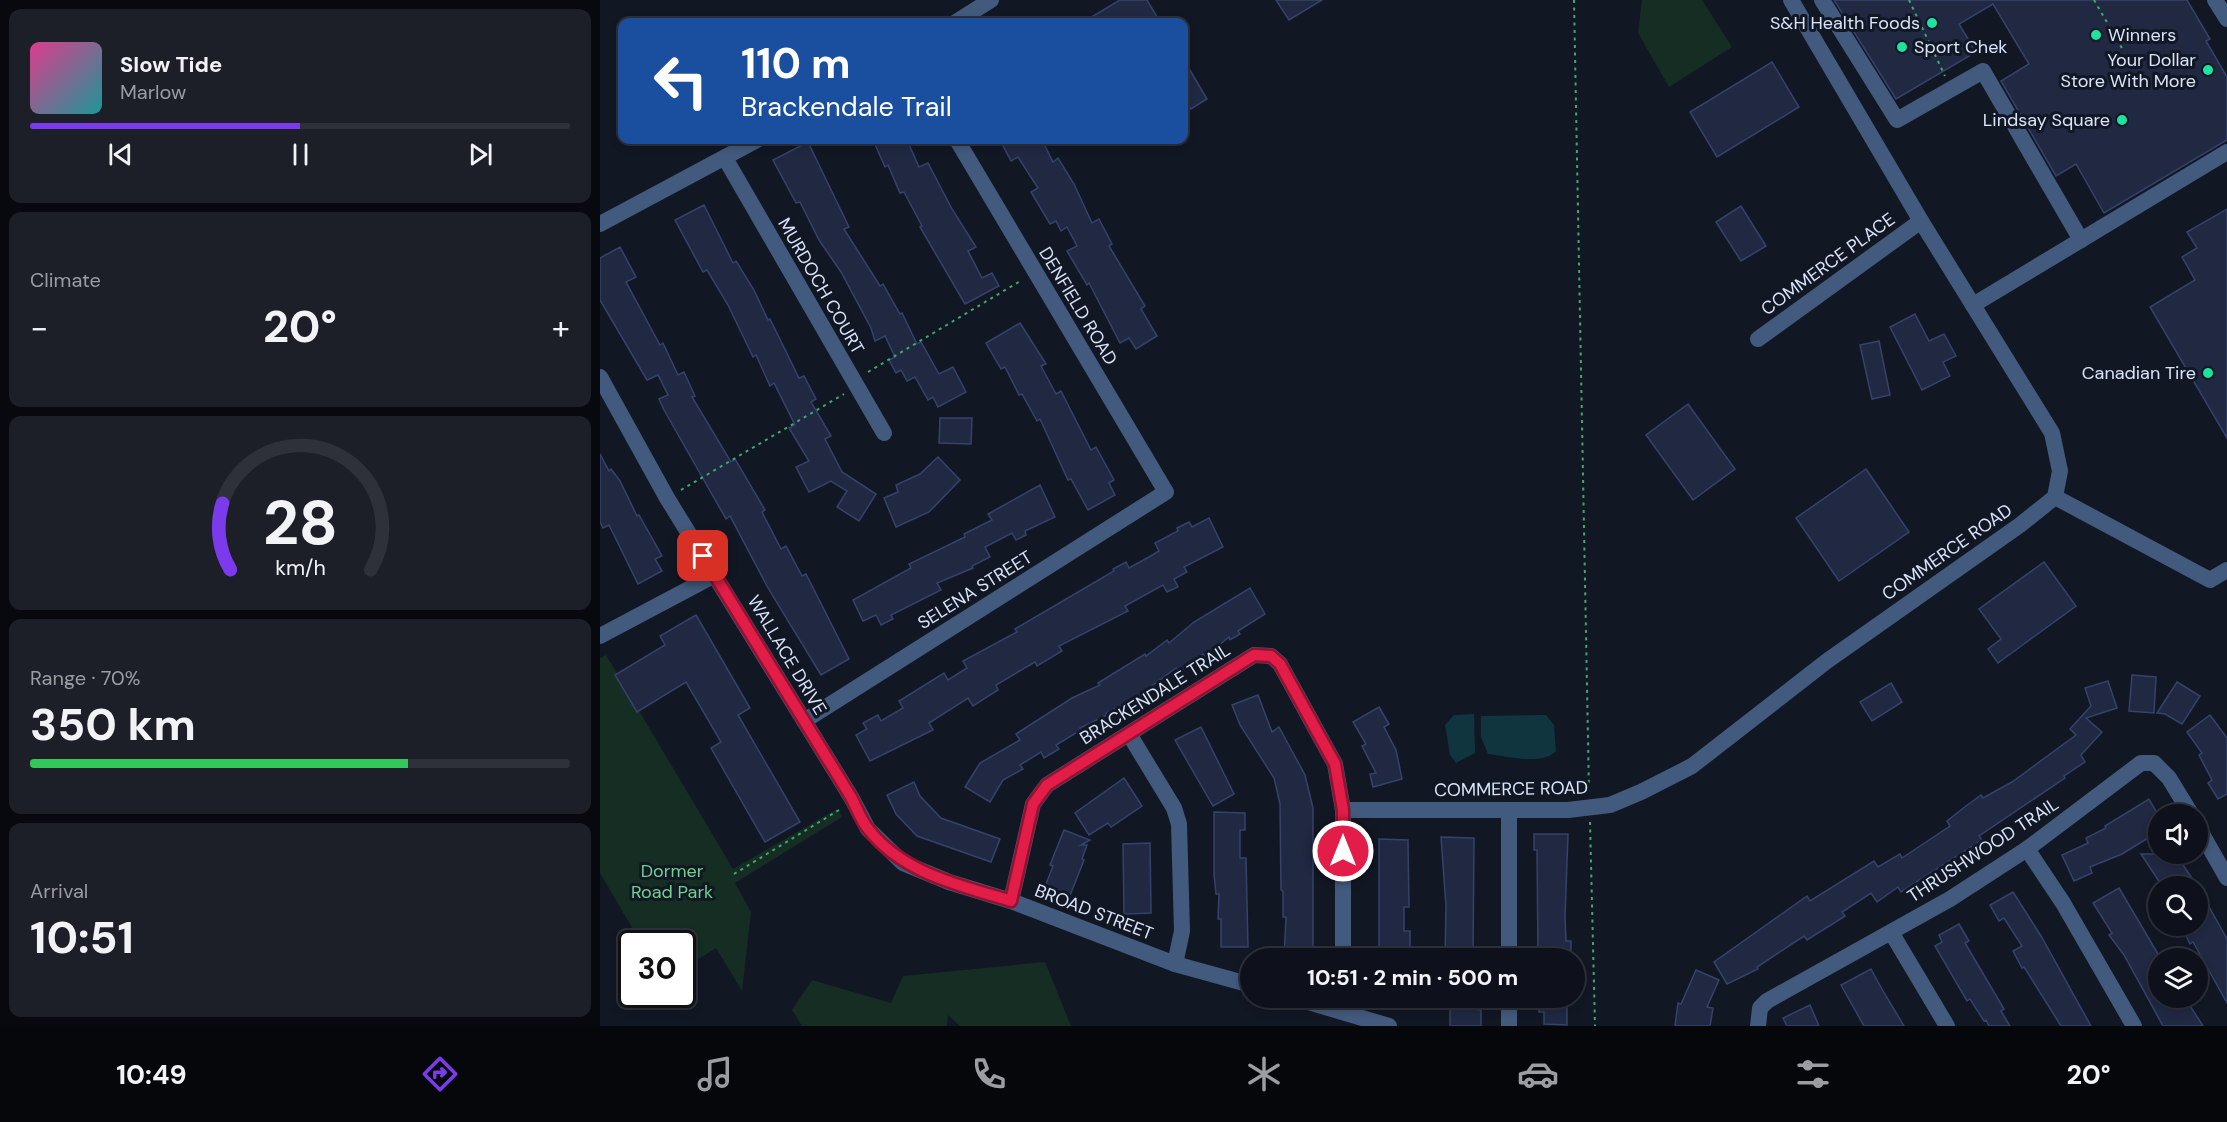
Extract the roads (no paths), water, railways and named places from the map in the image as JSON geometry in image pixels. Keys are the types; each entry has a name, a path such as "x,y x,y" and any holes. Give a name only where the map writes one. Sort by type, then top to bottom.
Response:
{"street":[{"path":"962,18 991,0"},
{"path":"1791,0 1921,221 2052,433 2060,471 2055,497 2210,580 2227,570"},
{"path":"1822,0 1897,120 1983,71 2081,240"},
{"path":"2215,0 2227,19"},
{"path":"600,224 750,144"},
{"name":"DENFIELD ROAD","path":"959,144 1166,492"},
{"path":"1973,305 2227,152"},
{"name":"MURDOCH COURT","path":"725,158 884,433"},
{"name":"COMMERCE PLACE","path":"1758,339 1921,221"},
{"name":"WALLACE DRIVE","path":"600,377 667,498 851,797"},
{"name":"SELENA STREET","path":"804,721 1166,492"},
{"name":"COMMERCE ROAD","path":"1343,810 1509,811 1590,808 1610,805 1641,792 1692,766 1827,661 2020,525 2055,497"},
{"path":"600,636 715,575"},
{"name":"BRACKENDALE TRAIL","path":"1011,901 1033,804 1047,785 1254,655 1271,656 1280,664 1335,764 1343,810 1343,948"},
{"path":"1129,734 1174,808 1179,824 1182,931 1175,964"},
{"name":"THRUSHWOOD TRAIL","path":"1758,1026 1760,1008 1767,1001 1950,899 2027,849 2141,763 2154,763 2169,778 2185,804"},
{"name":"BROAD STREET","path":"851,797 868,829 903,863 949,882 1011,901 1175,964 1240,982"},
{"path":"1509,811 1509,948"},
{"path":"2208,844 2227,878"},
{"path":"2027,849 2063,903 2134,1026"},
{"path":"1891,932 1947,1026"},
{"path":"1350,1008 1389,1026"},
{"path":"1509,1008 1509,1026"}],"place":[{"name":"S&H Health Foods","path":"1932,23"},
{"name":"Winners","path":"2096,35"},
{"name":"Sport Chek","path":"1902,47"},
{"name":"Your Dollar Store With More","path":"2208,70"},
{"name":"Lindsay Square","path":"2122,120"},
{"name":"Canadian Tire","path":"2208,373"}],"park label":[{"name":"Dormer Road Park","path":"672,881"}]}
